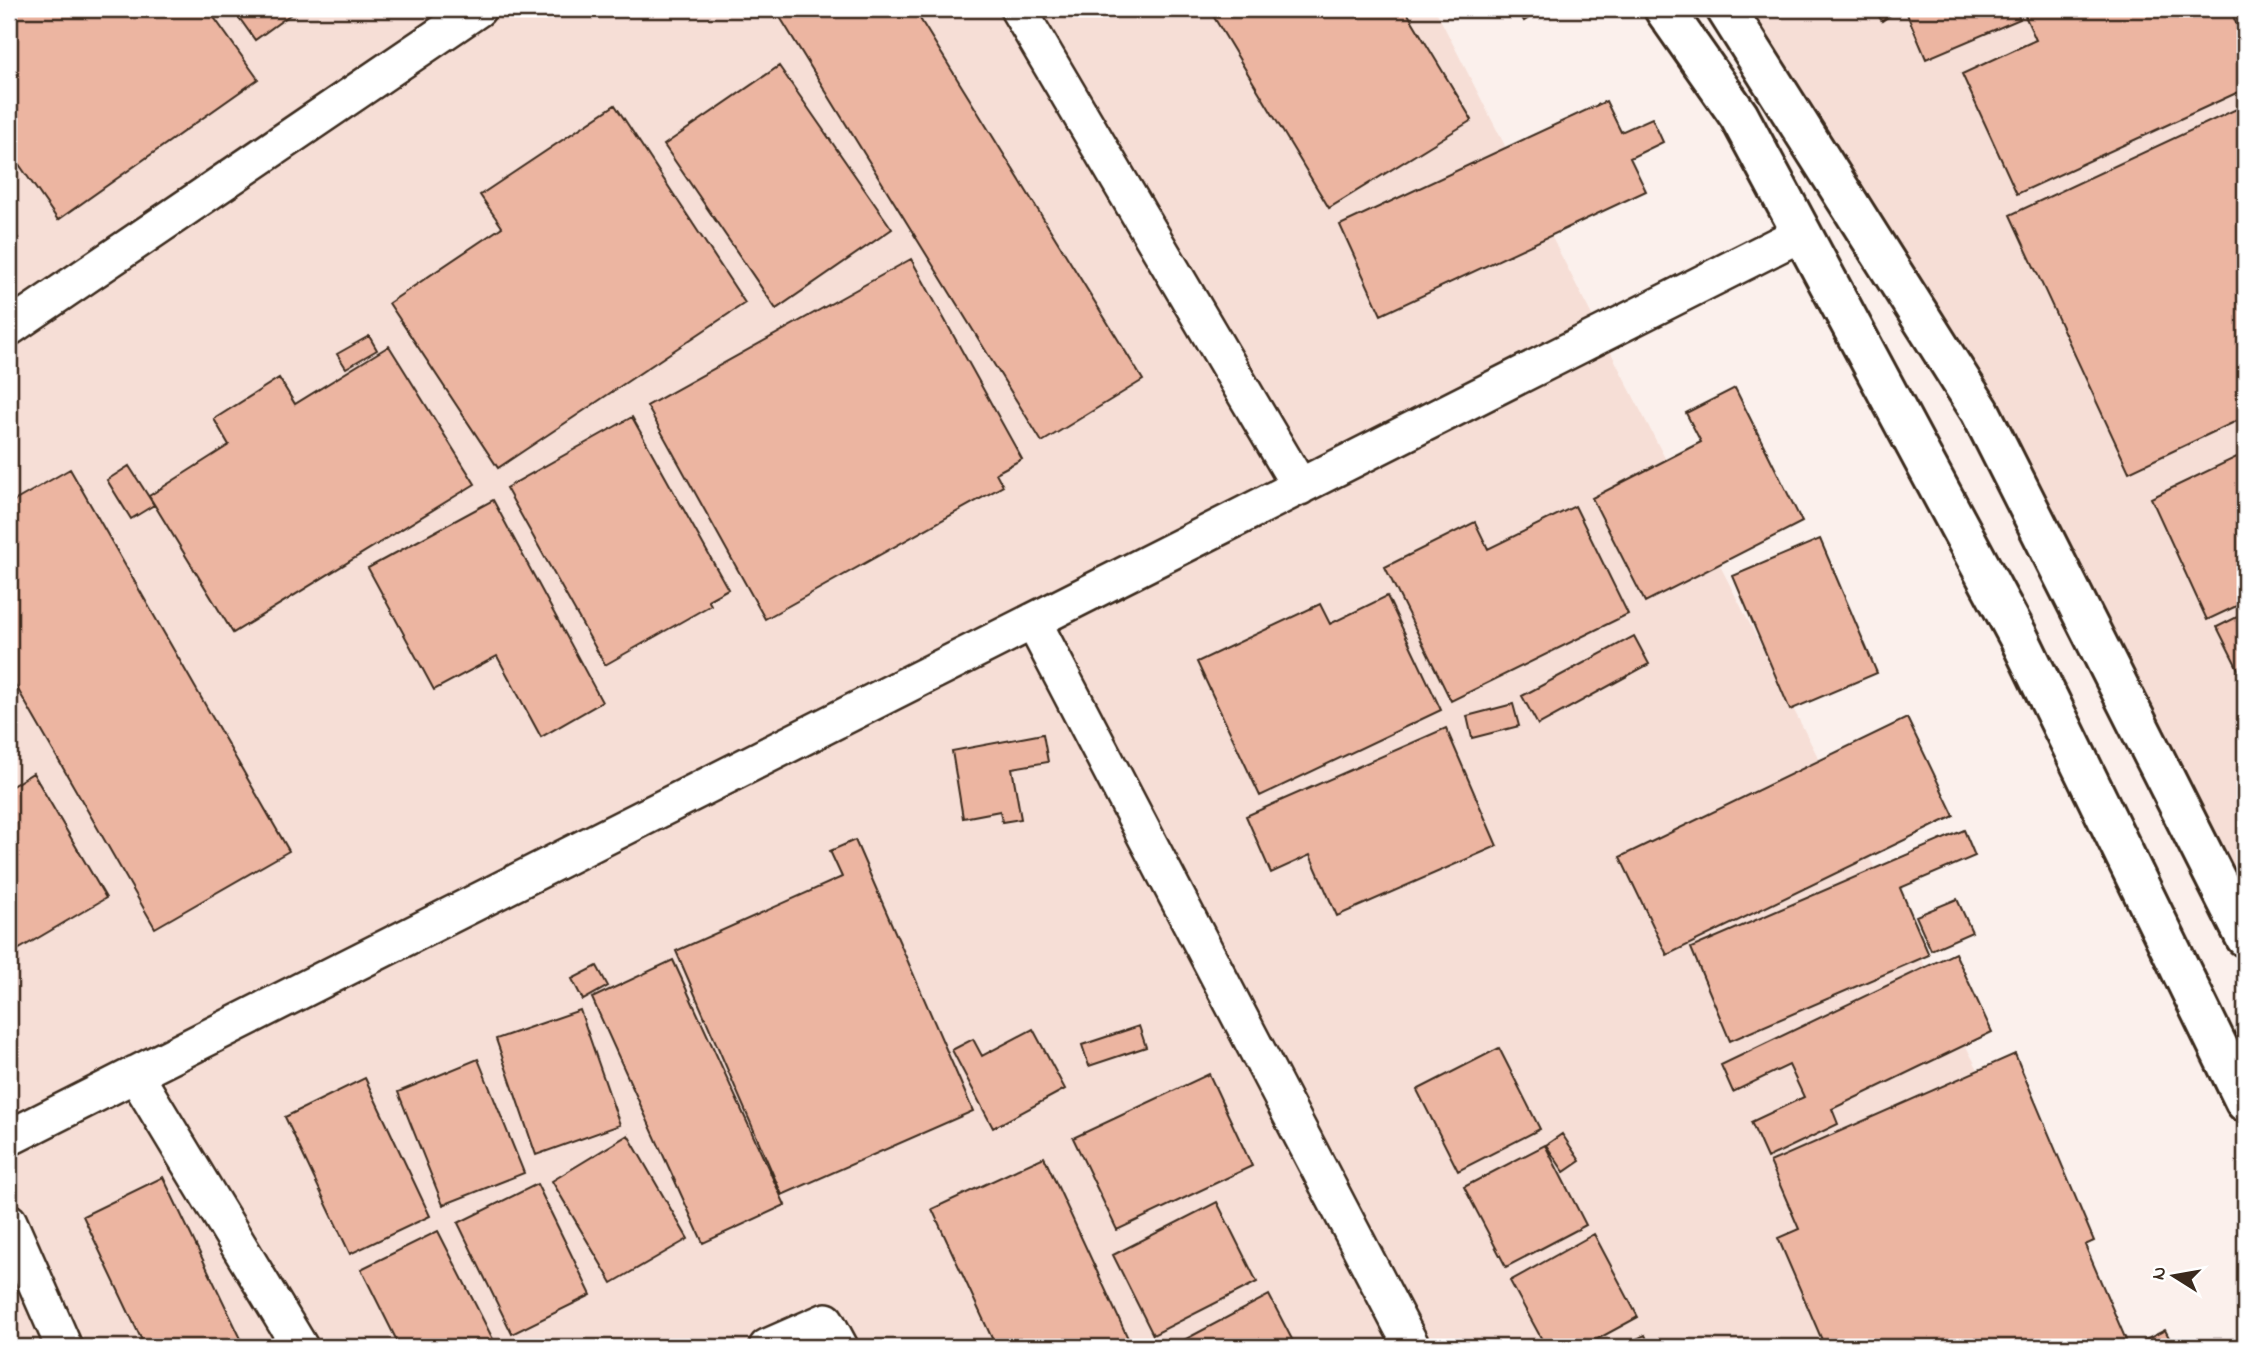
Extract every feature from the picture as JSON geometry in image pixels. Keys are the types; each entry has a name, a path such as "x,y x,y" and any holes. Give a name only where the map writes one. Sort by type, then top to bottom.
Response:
{"street":[{"path":"9,328 478,9"},
{"path":"1018,9 1300,487"},
{"path":"1664,9 1739,116 2019,638 2245,1102"},
{"path":"1726,9 1980,411 2245,937"},
{"path":"9,1138 1802,233"},
{"path":"1033,621 1412,1347"},
{"path":"135,1074 300,1347"},
{"path":"9,1222 64,1347"},
{"path":"767,1347 826,1321 840,1347"}],"shaded area":[{"path":"9,9 1435,9 2120,1347 9,1347"},
{"path":"1743,9 2245,9 2245,957"}],"building":[{"path":"9,9 208,9 258,79 58,220 9,150"},
{"path":"233,9 298,9 255,40"},
{"path":"775,9 914,9 1143,380 1042,442"},
{"path":"1209,9 1405,9 1472,120 1329,208"},
{"path":"1517,9 1543,9 1524,21"},
{"path":"1874,9 1899,9 1882,21"},
{"path":"1905,9 2015,9 2020,19 1926,59"},
{"path":"2022,9 2230,9 2245,44 2245,89 2017,194 1962,74 2036,40"},
{"path":"779,66 892,229 776,309 664,145"},
{"path":"1606,101 1621,132 1652,118 1663,142 1630,158 1646,191 1381,315 1340,225"},
{"path":"615,105 745,303 498,468 389,303 502,227 480,195"},
{"path":"2245,105 2245,417 2129,472 2010,215"},
{"path":"9,226 18,238 9,245"},
{"path":"911,259 1022,459 996,473 1003,486 765,619 647,406"},
{"path":"369,336 377,350 346,368 337,354"},
{"path":"389,346 475,484 233,633 149,496 229,445 214,419 279,378 295,404"},
{"path":"1735,388 1802,522 1645,602 1592,498 1701,442 1686,413"},
{"path":"632,417 728,589 708,600 711,605 605,665 506,488"},
{"path":"2245,453 2245,602 2207,620 2151,498"},
{"path":"129,466 154,505 131,519 107,480"},
{"path":"70,469 289,851 155,928 9,674 9,504"},
{"path":"493,500 602,702 541,737 497,656 434,690 368,568"},
{"path":"1575,506 1628,614 1451,701 1385,567 1475,522 1488,549"},
{"path":"1820,539 1877,673 1790,710 1733,576"},
{"path":"1387,596 1441,710 1260,796 1197,662 1320,604 1330,624"},
{"path":"2245,613 2245,683 2217,627"},
{"path":"1634,636 1649,664 1538,725 1522,696"},
{"path":"1513,704 1519,726 1472,738 1467,716"},
{"path":"1907,718 1954,816 1667,955 1620,857"},
{"path":"1446,728 1497,846 1337,916 1310,855 1271,873 1246,816"},
{"path":"1043,734 1048,762 1012,768 1021,819 1002,822 1000,811 963,818 952,751"},
{"path":"33,773 106,898 9,955 9,788"},
{"path":"1964,830 1975,856 1900,888 1929,955 1730,1041 1691,948"},
{"path":"855,840 973,1111 782,1195 676,951 842,877 830,851"},
{"path":"1957,899 1972,932 1931,950 1916,916"},
{"path":"1955,953 1992,1032 1832,1109 1838,1124 1767,1158 1751,1122 1804,1097 1789,1065 1733,1092 1721,1065"},
{"path":"673,960 785,1205 703,1243 592,998"},
{"path":"597,966 608,986 583,1000 572,979"},
{"path":"580,1010 620,1125 536,1155 496,1039"},
{"path":"1139,1026 1146,1047 1089,1066 1082,1045"},
{"path":"1033,1029 1065,1089 993,1128 952,1050 973,1039 982,1056"},
{"path":"1499,1048 1540,1129 1458,1171 1417,1090"},
{"path":"2015,1054 2094,1241 2085,1245 2126,1340 2111,1347 1825,1347 1778,1238 1799,1229 1770,1162"},
{"path":"478,1059 524,1173 443,1205 398,1092"},
{"path":"1209,1074 1252,1166 1117,1230 1073,1138"},
{"path":"365,1078 430,1216 350,1254 285,1117"},
{"path":"1562,1134 1580,1161 1564,1172 1546,1145"},
{"path":"628,1135 688,1239 612,1283 552,1181"},
{"path":"1545,1145 1586,1225 1506,1267 1464,1187"},
{"path":"1044,1157 1132,1347 996,1347 932,1209"},
{"path":"163,1177 245,1347 145,1347 83,1216"},
{"path":"537,1184 591,1295 512,1334 458,1223"},
{"path":"1217,1202 1257,1282 1153,1335 1113,1255"},
{"path":"438,1231 497,1347 400,1347 361,1269"},
{"path":"1594,1234 1638,1317 1583,1347 1546,1347 1510,1281"},
{"path":"1269,1295 1296,1347 1171,1347"},
{"path":"2165,1330 2174,1347 2132,1347"},
{"path":"1645,1335 1650,1347 1619,1347"}]}
